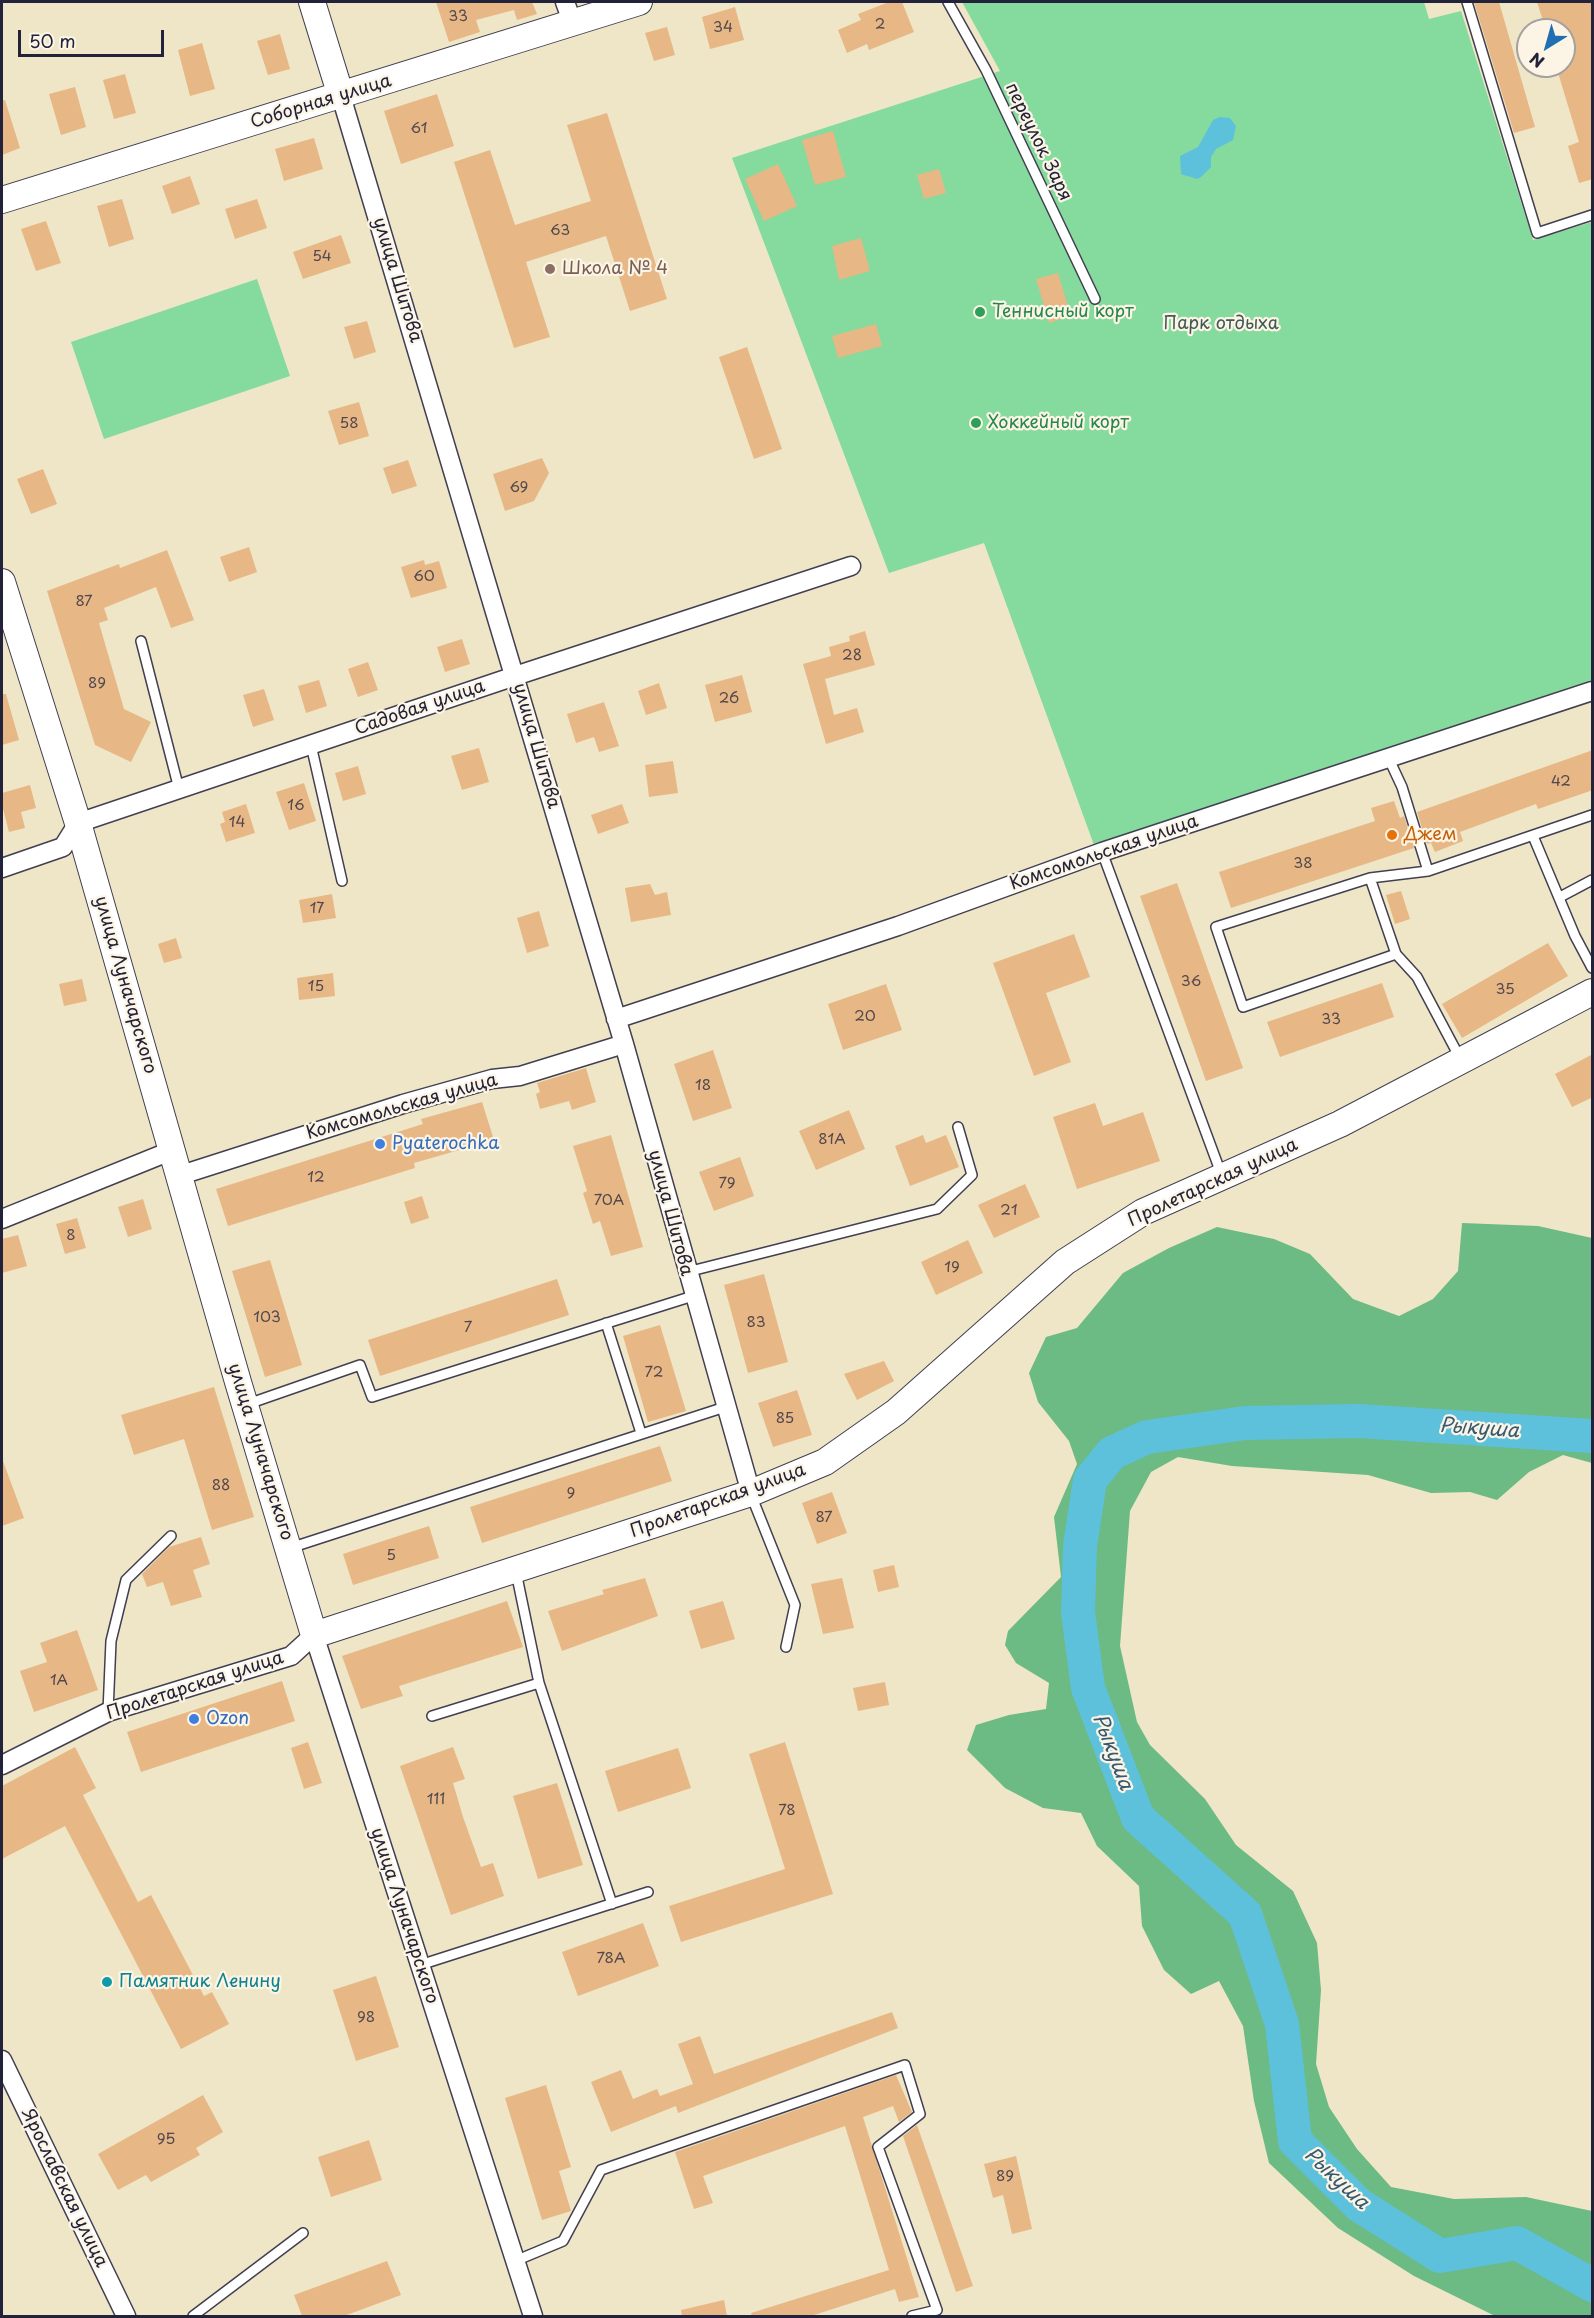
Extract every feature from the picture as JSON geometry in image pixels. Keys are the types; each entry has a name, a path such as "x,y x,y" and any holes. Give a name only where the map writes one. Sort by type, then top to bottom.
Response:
{"street":[{"name":"улица Шитова","path":"312,2 624,1044 693,1296 751,1493"},
{"name":"Соборная улица","path":"2,200 341,96 569,13 639,2"},
{"name":"Садовая улица","path":"78,824 515,676 851,566"},
{"name":"улица Луначарского","path":"2,582 78,824 181,1175 245,1405 290,1548 314,1635 533,2316"},
{"name":"Комсомольская улица","path":"616,1019 898,926 1102,852 1593,691"},
{"path":"2,868 63,848 78,824"},
{"name":"Пролетарская улица","path":"2,1765 108,1712 291,1656 314,1635 751,1493 825,1462 896,1412 1065,1262 1143,1212 1340,1124 1593,992"},
{"name":"Комсомольская улица","path":"181,1175 403,1104 492,1078 520,1076 624,1044"},
{"path":"2,1219 173,1150"},
{"name":"Ярославская улица","path":"2,2060 126,2316"}],"lane":[{"name":"переулок Заря","path":"948,2 986,70 1095,299"},
{"path":"1467,2 1537,233 1593,215"},
{"path":"141,641 179,789"},
{"path":"311,745 342,881"},
{"path":"1388,758 1402,787 1428,872"},
{"path":"1396,954 1243,1007 1215,927 1370,878 1428,872 1593,815"},
{"path":"1533,836 1575,936 1593,968"},
{"path":"1102,852 1223,1178"},
{"path":"1370,878 1396,954 1417,977 1461,1060"},
{"path":"1560,897 1593,880"},
{"path":"687,1272 937,1209 972,1175 958,1127"},
{"path":"245,1405 360,1365 372,1397 693,1296"},
{"path":"606,1323 641,1433"},
{"path":"290,1548 725,1407"},
{"path":"751,1493 795,1605 786,1647"},
{"path":"108,1712 111,1641 126,1580 171,1536"},
{"path":"515,1570 539,1683 612,1904"},
{"path":"432,1716 539,1683"},
{"path":"420,1965 648,1892"},
{"path":"515,2260 564,2241 601,2170 905,2066 920,2114 878,2147 937,2310 912,2316"},
{"path":"193,2316 303,2233"}],"green space":[{"name":"Парк отдыха","path":"962,2 1424,2 1429,19 1461,11 1533,240 1592,222 1592,680 1094,845 984,543 889,573 732,158 1000,71"},
{"path":"257,279 290,376 104,439 71,342"},
{"path":"1462,1223 1538,1226 1592,1238 1592,1463 1563,1455 1529,1472 1497,1500 1470,1492 1431,1493 1368,1475 1232,1466 1178,1457 1151,1472 1130,1511 1120,1646 1137,1722 1150,1745 1205,1799 1236,1845 1293,1891 1317,1943 1321,1990 1316,2064 1329,2107 1357,2149 1391,2187 1454,2199 1526,2197 1592,2211 1592,2316 1495,2316 1414,2276 1338,2228 1269,2163 1254,2101 1243,2026 1219,1981 1191,1994 1164,1970 1142,1926 1139,1886 1097,1846 1081,1813 1043,1808 1005,1788 967,1750 976,1725 1009,1715 1046,1709 1049,1683 1016,1663 1005,1645 1008,1631 1061,1577 1054,1517 1077,1464 1069,1441 1038,1402 1029,1373 1046,1337 1077,1328 1123,1273 1169,1248 1217,1227 1274,1239 1310,1254 1353,1299 1399,1316 1433,1299 1458,1271"}],"water":[{"path":"1220,117 1230,118 1236,126 1233,140 1216,149 1211,157 1211,167 1201,177 1197,179 1181,174 1180,156 1198,147 1213,120"}],"building":[{"path":"436,2 532,2 537,14 517,20 514,10 476,20 480,32 449,42"},
{"path":"889,2 902,2 914,32 869,50 867,44 847,53 838,30 861,20 858,14"},
{"path":"1474,2 1499,2 1516,61 1516,78 1521,78 1535,127 1514,133"},
{"path":"1537,2 1593,2 1593,179 1579,183 1568,146 1579,142 1560,78 1576,78 1576,18 1542,18"},
{"path":"735,7 744,40 710,49 702,17"},
{"path":"667,27 675,55 654,61 645,33"},
{"path":"280,34 290,69 268,75 257,41"},
{"path":"202,43 215,89 190,96 178,50"},
{"path":"125,74 136,113 114,119 103,80"},
{"path":"75,87 86,127 61,135 49,94"},
{"path":"437,94 454,146 401,164 384,111"},
{"path":"5,100 20,148 2,155 2,101"},
{"path":"607,113 667,299 630,311 606,236 526,262 550,337 514,348 454,162 490,150 515,225 591,201 567,125"},
{"path":"833,131 846,177 815,185 802,140"},
{"path":"314,138 323,169 284,181 275,149"},
{"path":"778,164 797,206 764,221 745,179"},
{"path":"939,169 946,193 924,199 917,175"},
{"path":"190,176 200,204 172,214 162,186"},
{"path":"122,199 134,239 109,247 97,206"},
{"path":"257,199 267,228 235,239 225,209"},
{"path":"46,221 61,263 36,271 21,229"},
{"path":"341,235 351,263 303,279 293,252"},
{"path":"861,238 870,271 839,280 832,246"},
{"path":"1058,273 1071,316 1049,323 1036,279"},
{"path":"367,321 376,352 354,359 344,327"},
{"path":"876,324 882,346 838,358 832,336"},
{"path":"747,347 782,449 754,459 719,357"},
{"path":"359,402 369,436 339,445 328,411"},
{"path":"542,458 549,473 534,501 505,511 493,474"},
{"path":"408,460 417,486 392,494 383,468"},
{"path":"43,469 57,504 31,514 17,479"},
{"path":"249,547 257,572 229,582 220,557"},
{"path":"167,550 194,620 171,628 156,587 104,608 108,620 99,623 124,709 151,722 131,762 95,745 47,591 119,564 120,568"},
{"path":"424,560 425,565 439,561 447,588 411,598 401,567"},
{"path":"865,631 875,665 825,679 834,715 857,708 864,732 826,744 803,664 831,656 829,647 850,641 849,636"},
{"path":"462,639 470,664 445,672 437,647"},
{"path":"368,662 378,690 358,697 348,669"},
{"path":"742,675 752,712 715,722 705,685"},
{"path":"319,680 327,706 306,713 298,686"},
{"path":"659,683 667,708 646,715 638,691"},
{"path":"264,689 274,720 253,727 243,695"},
{"path":"2,694 6,694 19,740 2,745"},
{"path":"604,702 619,746 599,752 594,737 576,743 567,714"},
{"path":"479,748 489,782 462,790 451,756"},
{"path":"1593,750 1593,790 1538,809 1536,804 1460,832 1463,841 1435,852 1431,843 1427,844 1417,812"},
{"path":"673,761 678,793 649,797 645,765"},
{"path":"358,766 366,794 343,801 335,773"},
{"path":"304,783 316,821 289,830 276,792"},
{"path":"30,785 36,808 21,812 25,828 9,832 2,805 2,793"},
{"path":"1394,801 1400,818 1404,816 1414,848 1231,908 1219,872 1375,821 1371,808"},
{"path":"246,804 255,833 226,842 220,824 225,822 222,812"},
{"path":"622,804 629,823 598,834 591,815"},
{"path":"1177,883 1243,1068 1206,1081 1140,896"},
{"path":"650,884 655,895 667,892 671,915 631,922 625,888"},
{"path":"1401,891 1410,919 1395,924 1386,895"},
{"path":"332,894 336,918 303,923 299,900"},
{"path":"539,911 549,946 527,953 517,918"},
{"path":"1074,934 1090,977 1046,993 1071,1062 1034,1076 993,963"},
{"path":"176,938 182,958 164,963 158,944"},
{"path":"1548,943 1568,976 1462,1038 1442,1004"},
{"path":"333,973 335,996 299,1000 297,978"},
{"path":"82,979 87,1001 64,1006 59,984"},
{"path":"1382,983 1394,1017 1280,1057 1267,1022"},
{"path":"886,984 902,1030 843,1050 828,1004"},
{"path":"713,1050 732,1108 693,1121 674,1064"},
{"path":"1593,1054 1593,1097 1572,1107 1555,1074"},
{"path":"586,1068 596,1102 572,1110 569,1101 540,1109 536,1094 540,1092 537,1083"},
{"path":"482,1102 494,1140 414,1163 415,1168 228,1226 216,1189 423,1124 421,1119"},
{"path":"1095,1103 1103,1126 1143,1112 1160,1161 1077,1189 1053,1117"},
{"path":"849,1110 865,1149 816,1170 799,1131"},
{"path":"611,1135 643,1247 611,1256 600,1221 593,1224 583,1193 587,1191 573,1146"},
{"path":"923,1135 926,1143 946,1135 959,1167 910,1186 895,1146"},
{"path":"740,1157 754,1196 714,1211 699,1172"},
{"path":"1025,1184 1040,1217 994,1238 978,1205"},
{"path":"422,1196 429,1218 411,1224 404,1202"},
{"path":"143,1199 152,1229 128,1237 118,1207"},
{"path":"77,1218 86,1248 65,1254 56,1224"},
{"path":"18,1235 27,1266 2,1273 2,1239"},
{"path":"968,1240 983,1273 936,1295 921,1262"},
{"path":"270,1260 302,1365 265,1377 232,1271"},
{"path":"764,1274 788,1362 748,1373 724,1285"},
{"path":"557,1279 569,1315 380,1376 368,1340"},
{"path":"660,1325 686,1411 648,1422 623,1336"},
{"path":"884,1361 894,1381 857,1400 844,1374"},
{"path":"214,1387 254,1517 212,1530 184,1439 134,1455 121,1415"},
{"path":"797,1390 812,1435 773,1447 758,1403"},
{"path":"660,1446 672,1481 482,1543 470,1507"},
{"path":"2,1462 24,1518 2,1526"},
{"path":"832,1492 847,1533 817,1544 802,1503"},
{"path":"429,1526 439,1558 353,1585 343,1554"},
{"path":"201,1537 210,1564 193,1570 202,1597 171,1606 163,1582 147,1587 142,1574 169,1547"},
{"path":"894,1565 899,1587 878,1592 873,1570"},
{"path":"645,1578 658,1616 562,1651 548,1611 604,1594 602,1590"},
{"path":"842,1578 854,1628 823,1634 811,1584"},
{"path":"507,1601 523,1647 399,1686 403,1696 361,1709 342,1656"},
{"path":"723,1601 735,1639 701,1649 689,1611"},
{"path":"77,1630 98,1690 34,1712 20,1671 47,1662 40,1643"},
{"path":"282,1681 295,1721 141,1772 127,1732"},
{"path":"885,1682 889,1705 858,1711 853,1688"},
{"path":"308,1742 322,1783 304,1789 291,1748"},
{"path":"785,1742 833,1894 681,1942 669,1906 785,1869 749,1754"},
{"path":"75,1747 96,1788 83,1795 138,1902 151,1895 204,1996 212,1992 229,2024 181,2049 65,1826 2,1859 2,1786"},
{"path":"453,1747 465,1779 453,1783 463,1817 481,1867 493,1863 504,1896 451,1915 400,1766"},
{"path":"678,1748 691,1788 618,1812 605,1771"},
{"path":"557,1783 583,1865 538,1879 513,1796"},
{"path":"643,1923 659,1966 578,1996 562,1952"},
{"path":"376,1976 399,2047 356,2061 333,1990"},
{"path":"892,2012 898,2028 678,2113 676,2106 611,2132 591,2082 621,2070 633,2099 657,2089 660,2096 693,2084 678,2044 700,2036 714,2074"},
{"path":"896,2075 912,2112 899,2122 893,2106 863,2117 919,2297 899,2302 895,2289 811,2316 752,2316 751,2313 889,2270 845,2126 703,2176 713,2203 694,2209 675,2152"},
{"path":"546,2085 571,2167 559,2171 571,2211 542,2220 505,2098"},
{"path":"203,2095 223,2132 196,2148 200,2155 151,2182 146,2175 118,2190 98,2154"},
{"path":"917,2125 973,2286 956,2292 903,2136"},
{"path":"369,2140 382,2180 331,2197 318,2157"},
{"path":"1016,2156 1032,2229 1012,2234 1003,2195 993,2198 984,2164"},
{"path":"387,2261 401,2295 344,2316 302,2316 294,2295"},
{"path":"724,2300 727,2316 682,2316 681,2310"}],"waterway":[{"name":"Рыкуша","path":"1592,1436 1359,1421 1245,1423 1147,1437 1112,1453 1090,1480 1080,1546 1078,1612 1088,1688 1138,1818 1245,1914 1282,2024 1295,2141 1359,2205 1440,2256 1517,2243 1592,2285"}],"place":[{"name":"Школа № 4","path":"550,269"},
{"name":"Теннисный корт","path":"980,312"},
{"name":"Хоккейный корт","path":"976,423"},
{"name":"Джем","path":"1392,835"},
{"name":"Pyaterochka","path":"380,1144"},
{"name":"Ozon","path":"194,1719"},
{"name":"Памятник Ленину","path":"107,1982"}]}
